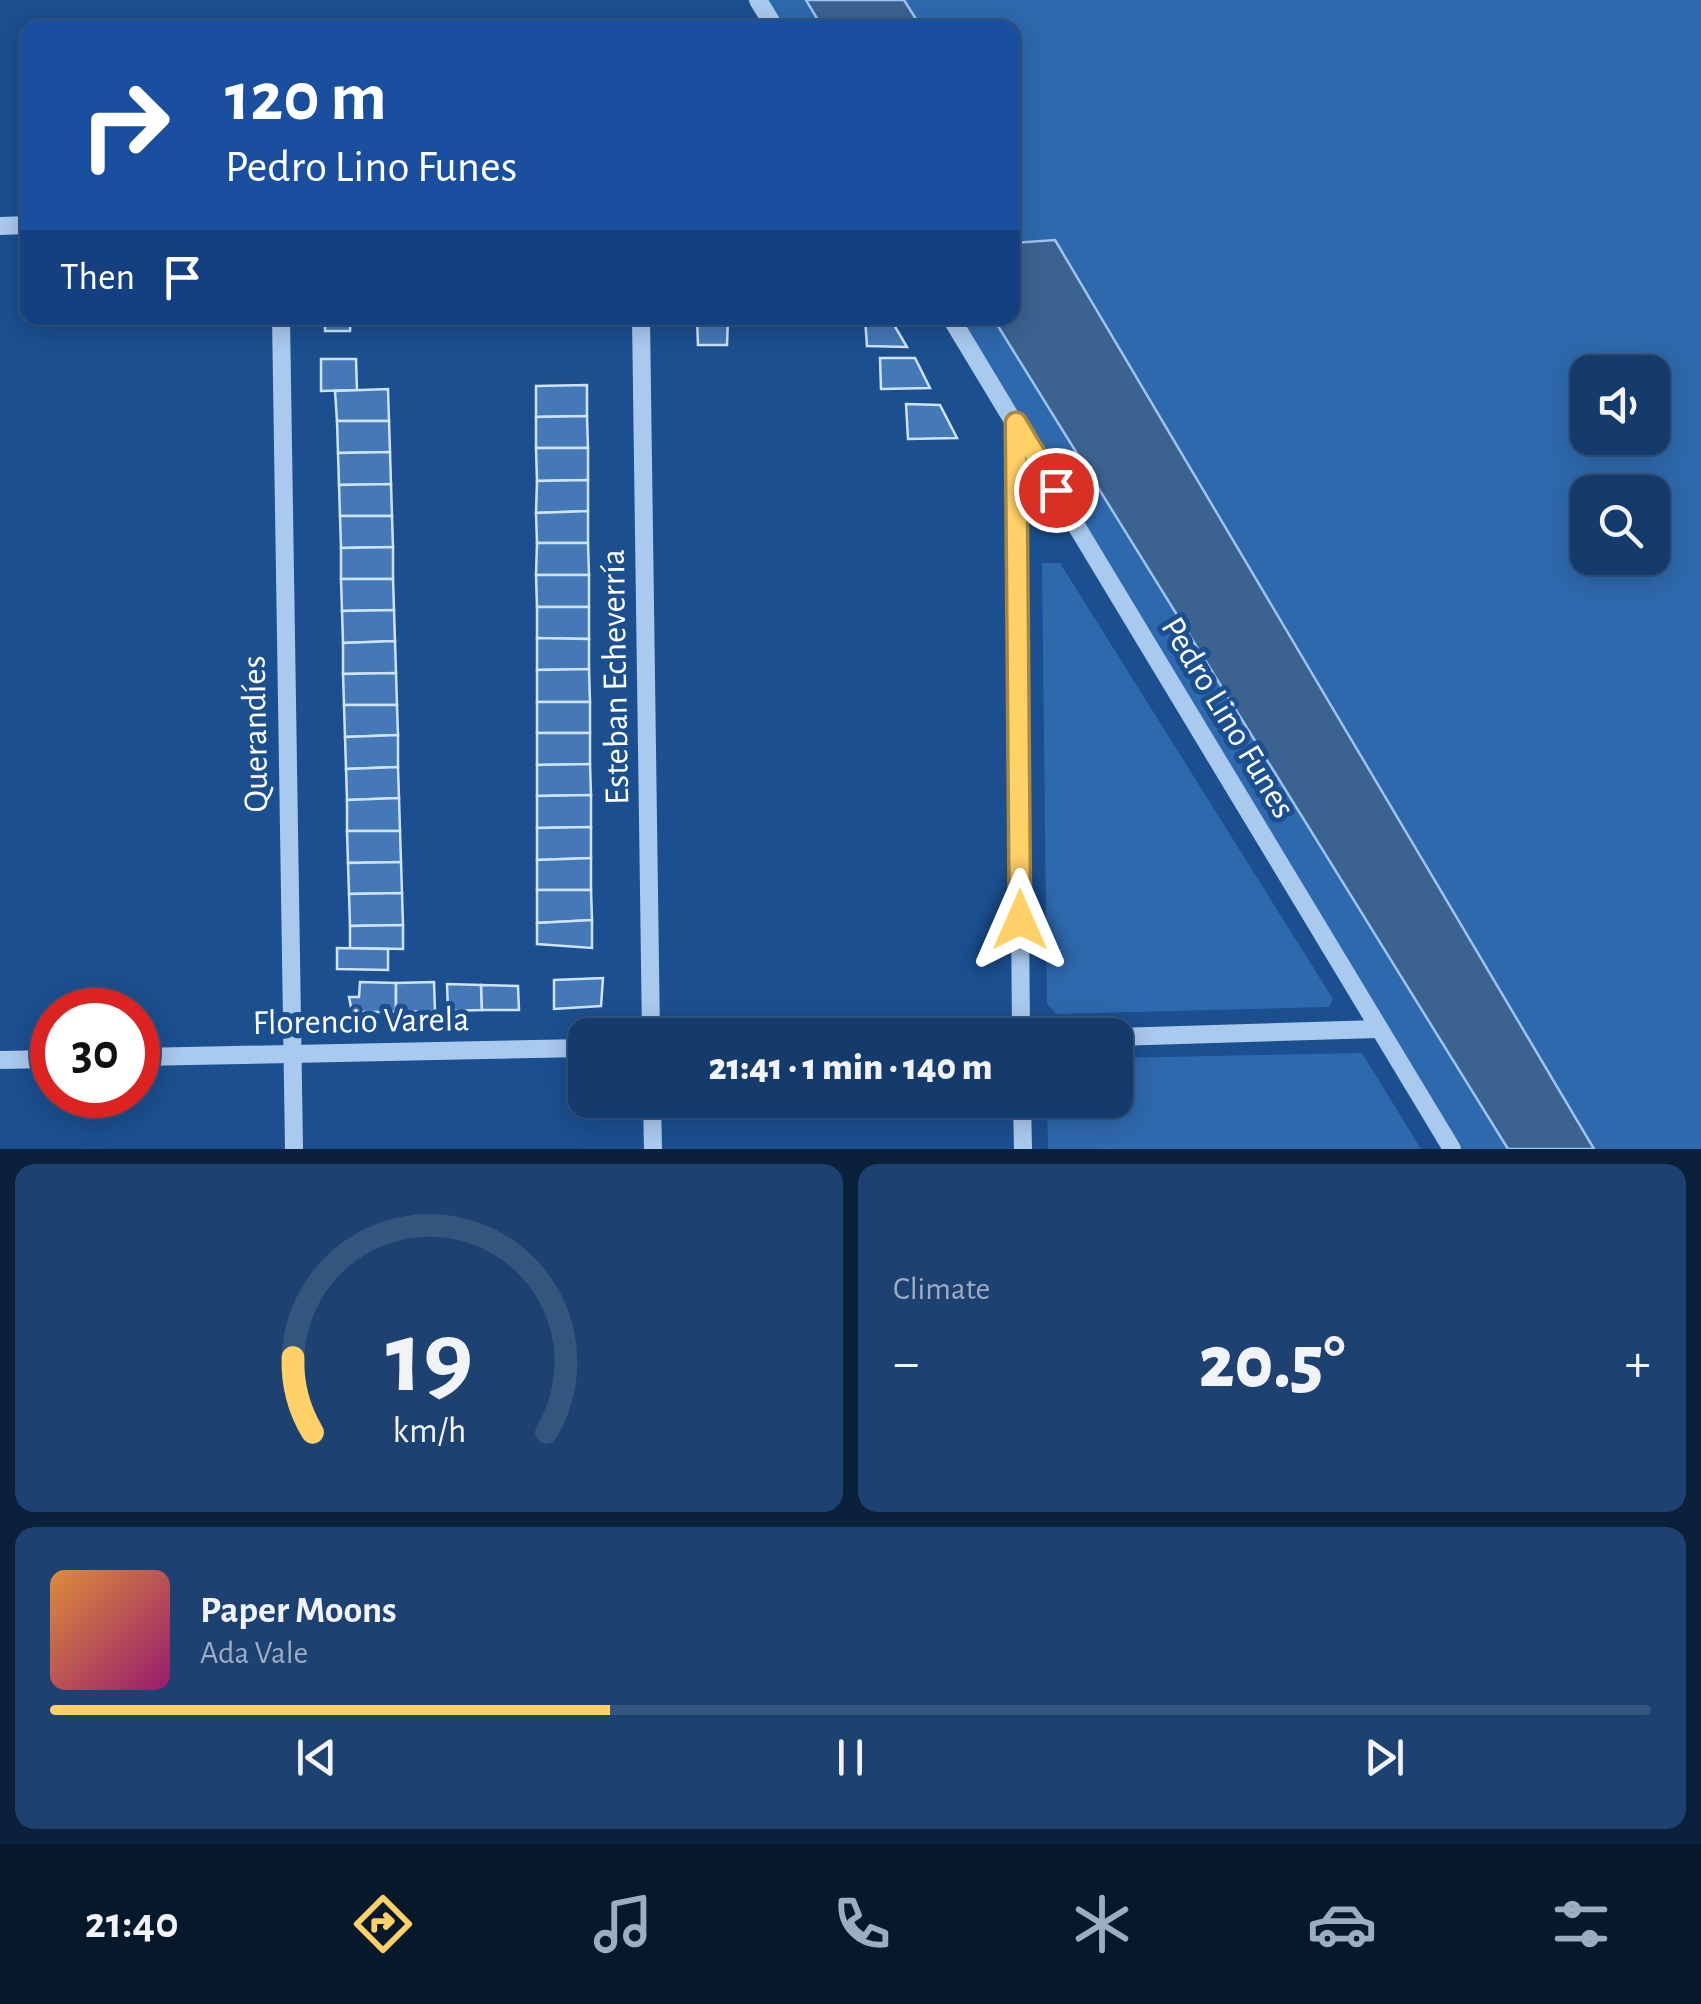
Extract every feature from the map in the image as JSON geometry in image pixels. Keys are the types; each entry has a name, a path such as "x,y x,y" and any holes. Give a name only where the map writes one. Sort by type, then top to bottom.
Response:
{"street":[{"name":"Querandíes","path":"281,325 294,1149"},
{"name":"Esteban Echeverría","path":"641,325 651,1018"},
{"name":"Pedro Lino Funes","path":"955,325 1452,1149"},
{"path":"1016,423 1020,1018"},
{"path":"1133,1036 1378,1029"},
{"name":"Florencio Varela","path":"160,1057 568,1048"},
{"path":"0,1060 30,1059"},
{"path":"652,1118 653,1149"},
{"path":"1022,1118 1022,1149"}],"shaded area":[{"path":"758,0 1701,0 1701,1149 1452,1149 955,325 1020,325 1020,20 771,20"},
{"path":"806,0 904,0 917,20 818,20"},
{"path":"1055,240 1594,1149 1508,1149 997,325 1020,325 1020,242"},
{"path":"1042,563 1060,563 1333,999 1329,1007 1056,1014 1047,1004"},
{"path":"1362,1053 1421,1149 1048,1149 1047,1118 1133,1118 1133,1058"}],"building":[{"path":"325,325 350,325 350,331 325,331"},
{"path":"697,325 728,325 727,345 698,345"},
{"path":"866,325 894,325 907,347 867,346"},
{"path":"880,358 915,358 930,388 881,389"},
{"path":"321,359 356,359 357,390 321,391"},
{"path":"587,385 587,416 536,417 536,386"},
{"path":"388,389 389,421 337,421 335,391"},
{"path":"906,404 940,405 957,438 908,439"},
{"path":"587,416 588,448 536,448 536,417"},
{"path":"337,421 389,421 390,452 338,453"},
{"path":"536,448 588,448 588,480 537,481"},
{"path":"390,452 391,484 339,485 338,453"},
{"path":"588,480 588,511 536,513 537,481"},
{"path":"391,484 392,516 340,516 339,485"},
{"path":"588,511 588,543 537,543 536,513"},
{"path":"340,516 392,516 393,547 341,548"},
{"path":"537,543 588,543 589,575 536,575"},
{"path":"393,547 393,579 341,579 341,548"},
{"path":"536,575 589,575 589,607 537,607"},
{"path":"341,579 393,579 394,610 342,611"},
{"path":"537,607 589,607 589,639 537,638"},
{"path":"394,610 395,641 343,643 342,611"},
{"path":"537,638 589,639 589,669 537,670"},
{"path":"395,641 396,673 343,674 343,643"},
{"path":"589,669 590,702 537,702 537,670"},
{"path":"396,673 397,705 344,705 343,674"},
{"path":"537,702 590,702 590,733 537,733"},
{"path":"344,705 397,705 398,735 345,737"},
{"path":"537,733 590,733 590,764 537,765"},
{"path":"398,735 398,767 346,769 345,737"},
{"path":"590,764 591,795 537,796 537,765"},
{"path":"398,767 399,798 347,800 346,769"},
{"path":"591,795 591,827 537,828 537,796"},
{"path":"399,798 400,831 347,831 347,800"},
{"path":"591,827 591,858 537,860 537,828"},
{"path":"347,831 400,831 401,862 348,863"},
{"path":"591,858 591,890 537,890 537,860"},
{"path":"401,862 402,893 349,894 348,863"},
{"path":"537,890 591,890 592,920 537,923"},
{"path":"402,893 403,925 350,926 349,894"},
{"path":"592,920 592,948 537,944 537,923"},
{"path":"403,925 403,949 350,948 350,926"},
{"path":"337,948 388,949 388,970 337,969"},
{"path":"603,978 601,1006 554,1009 554,980"},
{"path":"360,982 396,983 396,1012 352,1012 349,997 359,997"},
{"path":"434,982 435,1011 396,1012 396,983"},
{"path":"447,984 481,985 482,1010 448,1011"},
{"path":"481,985 518,986 519,1010 482,1010"}],"route":[{"path":"1020,920 1016,423 1056,490"}]}
